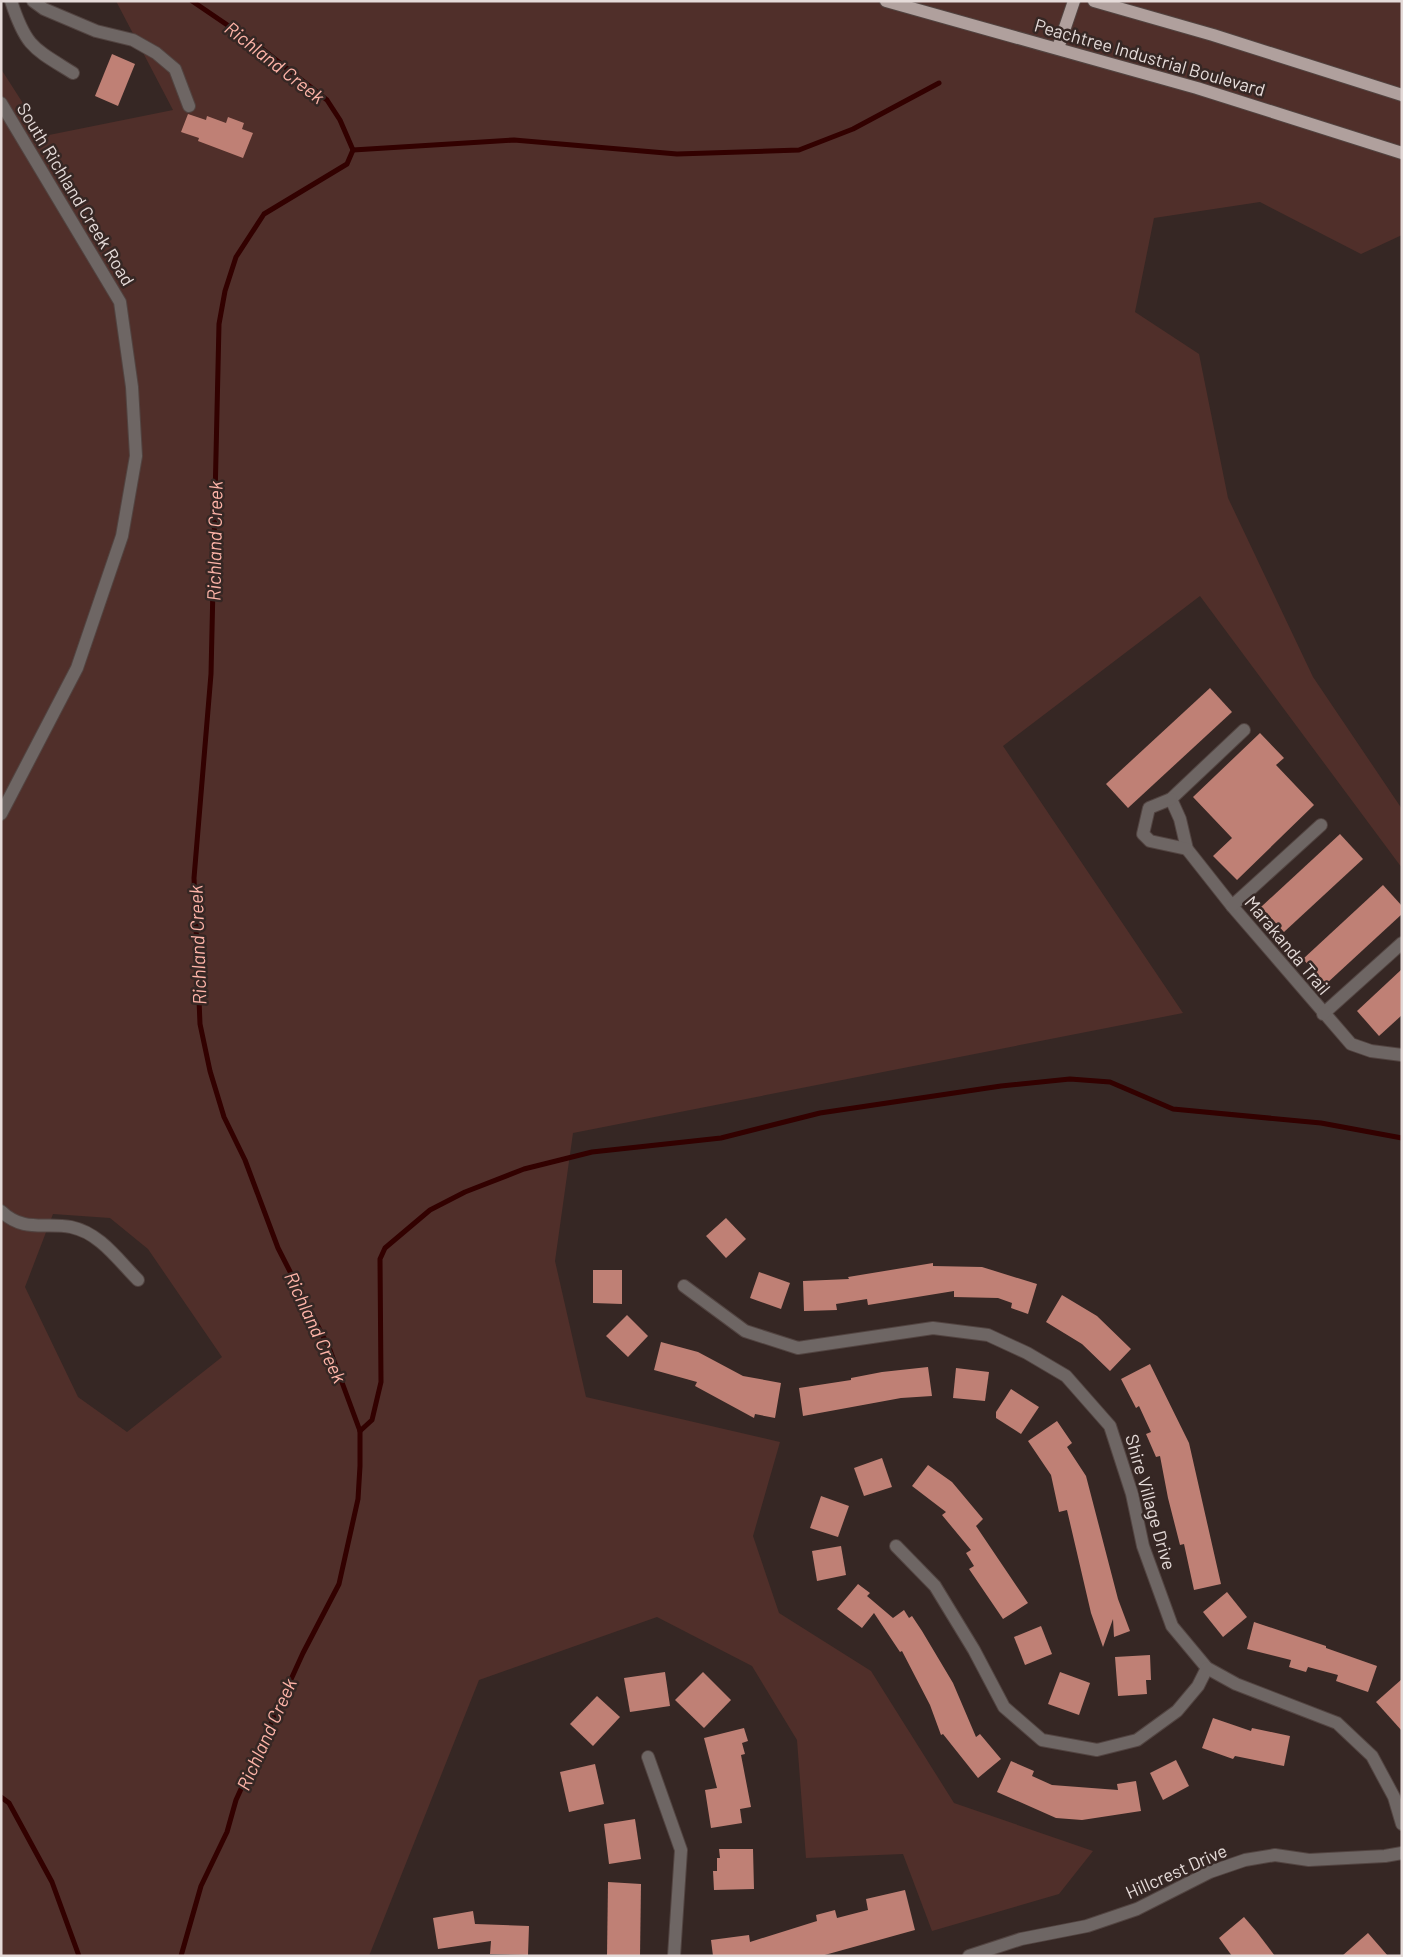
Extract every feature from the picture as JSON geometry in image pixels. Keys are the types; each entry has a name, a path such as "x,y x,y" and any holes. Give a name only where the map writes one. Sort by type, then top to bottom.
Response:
{"main road":[{"name":"Peachtree Industrial Boulevard","path":"886,1 1197,88 1402,153"},
{"path":"1058,48 1074,1"},
{"name":"Peachtree Industrial Boulevard","path":"1094,1 1212,34 1402,95"}],"street":[{"path":"10,1 20,29 34,48 72,73"},
{"path":"33,1 44,9 96,31 133,40 156,53 175,69 189,106"},
{"name":"South Richland Creek Road","path":"1,103 120,302 132,387 136,456 122,536 77,668 1,814"},
{"path":"1187,849 1150,841 1143,834 1149,808 1171,799 1244,730"},
{"name":"Marakanda Trail","path":"1171,799 1180,819 1187,849 1232,906 1351,1044 1370,1051 1402,1055"},
{"path":"1232,906 1321,825"},
{"path":"1324,1014 1402,943"},
{"path":"1,1211 25,1226 71,1227 96,1237 138,1280"},
{"name":"Shire Village Drive","path":"684,1286 745,1332 798,1348 933,1328 988,1335 1027,1353 1066,1376 1110,1426 1132,1494 1143,1546 1172,1626 1207,1668 1236,1684 1337,1723 1372,1756 1394,1797 1402,1824"},
{"path":"896,1546 935,1586 974,1650 1004,1707 1042,1740 1097,1750 1137,1740 1177,1711 1198,1686 1207,1668"},
{"path":"648,1757 681,1850 674,1956"},
{"name":"Hillcrest Drive","path":"969,1956 1022,1939 1087,1926 1137,1909 1210,1872 1245,1860 1275,1855 1309,1860 1385,1856 1402,1853"}],"shaded area":[{"path":"116,1 1402,1 1402,235 1361,254 1260,202 1154,218 1135,312 1199,354 1228,498 1313,677 1402,809 1402,868 1200,596 1003,746 1183,1013 573,1133 555,1261 586,1397 780,1442 753,1536 779,1613 871,1671 954,1803 1093,1851 1059,1894 932,1931 903,1854 806,1858 797,1740 752,1666 657,1617 479,1680 369,1956 1,1956 1,69 44,136 173,110","holes":["53,1214 110,1218 148,1249 222,1357 127,1432 78,1397 25,1287"]}],"building":[{"path":"112,54 135,64 118,106 95,96"},
{"path":"188,114 206,120 207,116 226,123 228,117 244,123 242,129 253,133 243,158 198,141 199,138 181,132"},
{"path":"1210,688 1232,712 1128,808 1106,784"},
{"path":"1260,733 1284,758 1276,765 1314,805 1237,880 1213,856 1232,838 1193,797"},
{"path":"1340,834 1363,859 1284,932 1261,907"},
{"path":"1383,885 1402,906 1402,914 1326,984 1303,959"},
{"path":"1402,969 1402,1015 1379,1036 1357,1011"},
{"path":"726,1218 746,1239 726,1258 706,1236"},
{"path":"933,1263 933,1266 982,1267 1037,1284 1028,1314 1011,1308 1012,1303 998,1298 954,1297 954,1291 868,1305 867,1299 836,1304 837,1310 804,1311 803,1281 849,1279 848,1277"},
{"path":"593,1270 622,1270 622,1304 593,1303"},
{"path":"759,1272 790,1283 781,1309 750,1298"},
{"path":"1062,1295 1097,1316 1131,1349 1110,1371 1082,1344 1046,1322"},
{"path":"627,1315 648,1336 628,1357 606,1336"},
{"path":"661,1342 698,1352 743,1376 781,1383 775,1418 755,1414 754,1418 695,1386 697,1382 654,1370"},
{"path":"1150,1364 1189,1443 1221,1584 1194,1590 1184,1544 1180,1545 1168,1498 1160,1456 1156,1457 1146,1434 1151,1432 1139,1406 1136,1408 1121,1379"},
{"path":"928,1367 932,1396 901,1398 803,1416 799,1388 851,1380 851,1378 882,1372"},
{"path":"956,1368 989,1372 985,1401 953,1398"},
{"path":"1011,1389 1039,1407 1021,1434 996,1418 996,1412"},
{"path":"1057,1421 1072,1443 1067,1447 1086,1476 1118,1599 1130,1631 1114,1637 1113,1619 1103,1647 1091,1613 1067,1510 1059,1512 1051,1475 1028,1441"},
{"path":"882,1458 892,1487 864,1496 854,1468"},
{"path":"928,1465 952,1482 983,1519 976,1526 1028,1603 1003,1619 969,1569 974,1566 966,1553 971,1550 942,1515 946,1512 912,1486"},
{"path":"821,1496 849,1506 838,1537 810,1528"},
{"path":"841,1546 846,1575 817,1581 812,1551"},
{"path":"858,1584 870,1593 867,1596 893,1618 904,1610 909,1618 912,1616 922,1631 953,1683 976,1737 980,1734 1001,1759 978,1778 943,1734 941,1735 930,1705 902,1651 900,1652 874,1613 862,1628 837,1609"},
{"path":"1227,1592 1247,1617 1223,1637 1203,1612"},
{"path":"1254,1622 1326,1646 1326,1648 1377,1666 1368,1692 1336,1681 1338,1675 1308,1667 1306,1672 1289,1667 1291,1660 1247,1649"},
{"path":"1041,1626 1052,1654 1025,1665 1014,1637"},
{"path":"1150,1655 1151,1680 1146,1680 1147,1694 1118,1696 1115,1657"},
{"path":"665,1672 670,1706 630,1712 624,1678"},
{"path":"703,1672 731,1700 704,1728 675,1700"},
{"path":"1060,1672 1090,1683 1079,1715 1048,1704"},
{"path":"1402,1679 1402,1731 1376,1702"},
{"path":"597,1696 620,1717 593,1746 570,1724"},
{"path":"1213,1718 1251,1731 1252,1728 1290,1736 1284,1766 1235,1756 1233,1759 1202,1748"},
{"path":"744,1728 748,1741 742,1743 745,1754 741,1755 751,1807 740,1809 742,1823 711,1828 705,1790 717,1788 704,1738"},
{"path":"1176,1760 1189,1786 1163,1800 1150,1773"},
{"path":"1011,1761 1034,1771 1032,1776 1052,1785 1118,1790 1117,1784 1136,1781 1141,1811 1082,1820 1056,1818 997,1792"},
{"path":"595,1764 604,1804 569,1812 560,1772"},
{"path":"635,1819 641,1859 609,1864 604,1824"},
{"path":"719,1849 753,1849 754,1889 714,1890 713,1871 717,1871 717,1858 720,1858"},
{"path":"608,1882 641,1884 640,1956 607,1956"},
{"path":"905,1890 915,1930 821,1956 713,1956 711,1940 749,1935 750,1942 817,1921 816,1915 835,1910 837,1918 868,1910 866,1899"},
{"path":"473,1911 475,1924 529,1926 528,1955 490,1954 491,1941 438,1949 433,1918"},
{"path":"1244,1917 1275,1956 1232,1956 1219,1938"},
{"path":"1368,1933 1388,1956 1342,1956"}],"waterway":[{"name":"Richland Creek","path":"181,1956 201,1886 227,1832 236,1800 303,1653 339,1584 358,1499 360,1466 360,1431 330,1350 278,1248 245,1160 224,1117 210,1071 200,1024 194,878 211,674 219,324 225,291 236,257 264,214 347,164 353,150 340,120 327,100 261,48 192,1"},
{"path":"353,150 514,140 677,154 799,150 853,129 939,83"},
{"path":"360,1431 372,1420 381,1382 380,1259 385,1248 430,1210 465,1192 524,1169 592,1152 721,1138 820,1113 1001,1086 1070,1079 1110,1082 1173,1109 1321,1123 1402,1138"},
{"path":"1,1797 9,1803 52,1882 79,1956"}]}
